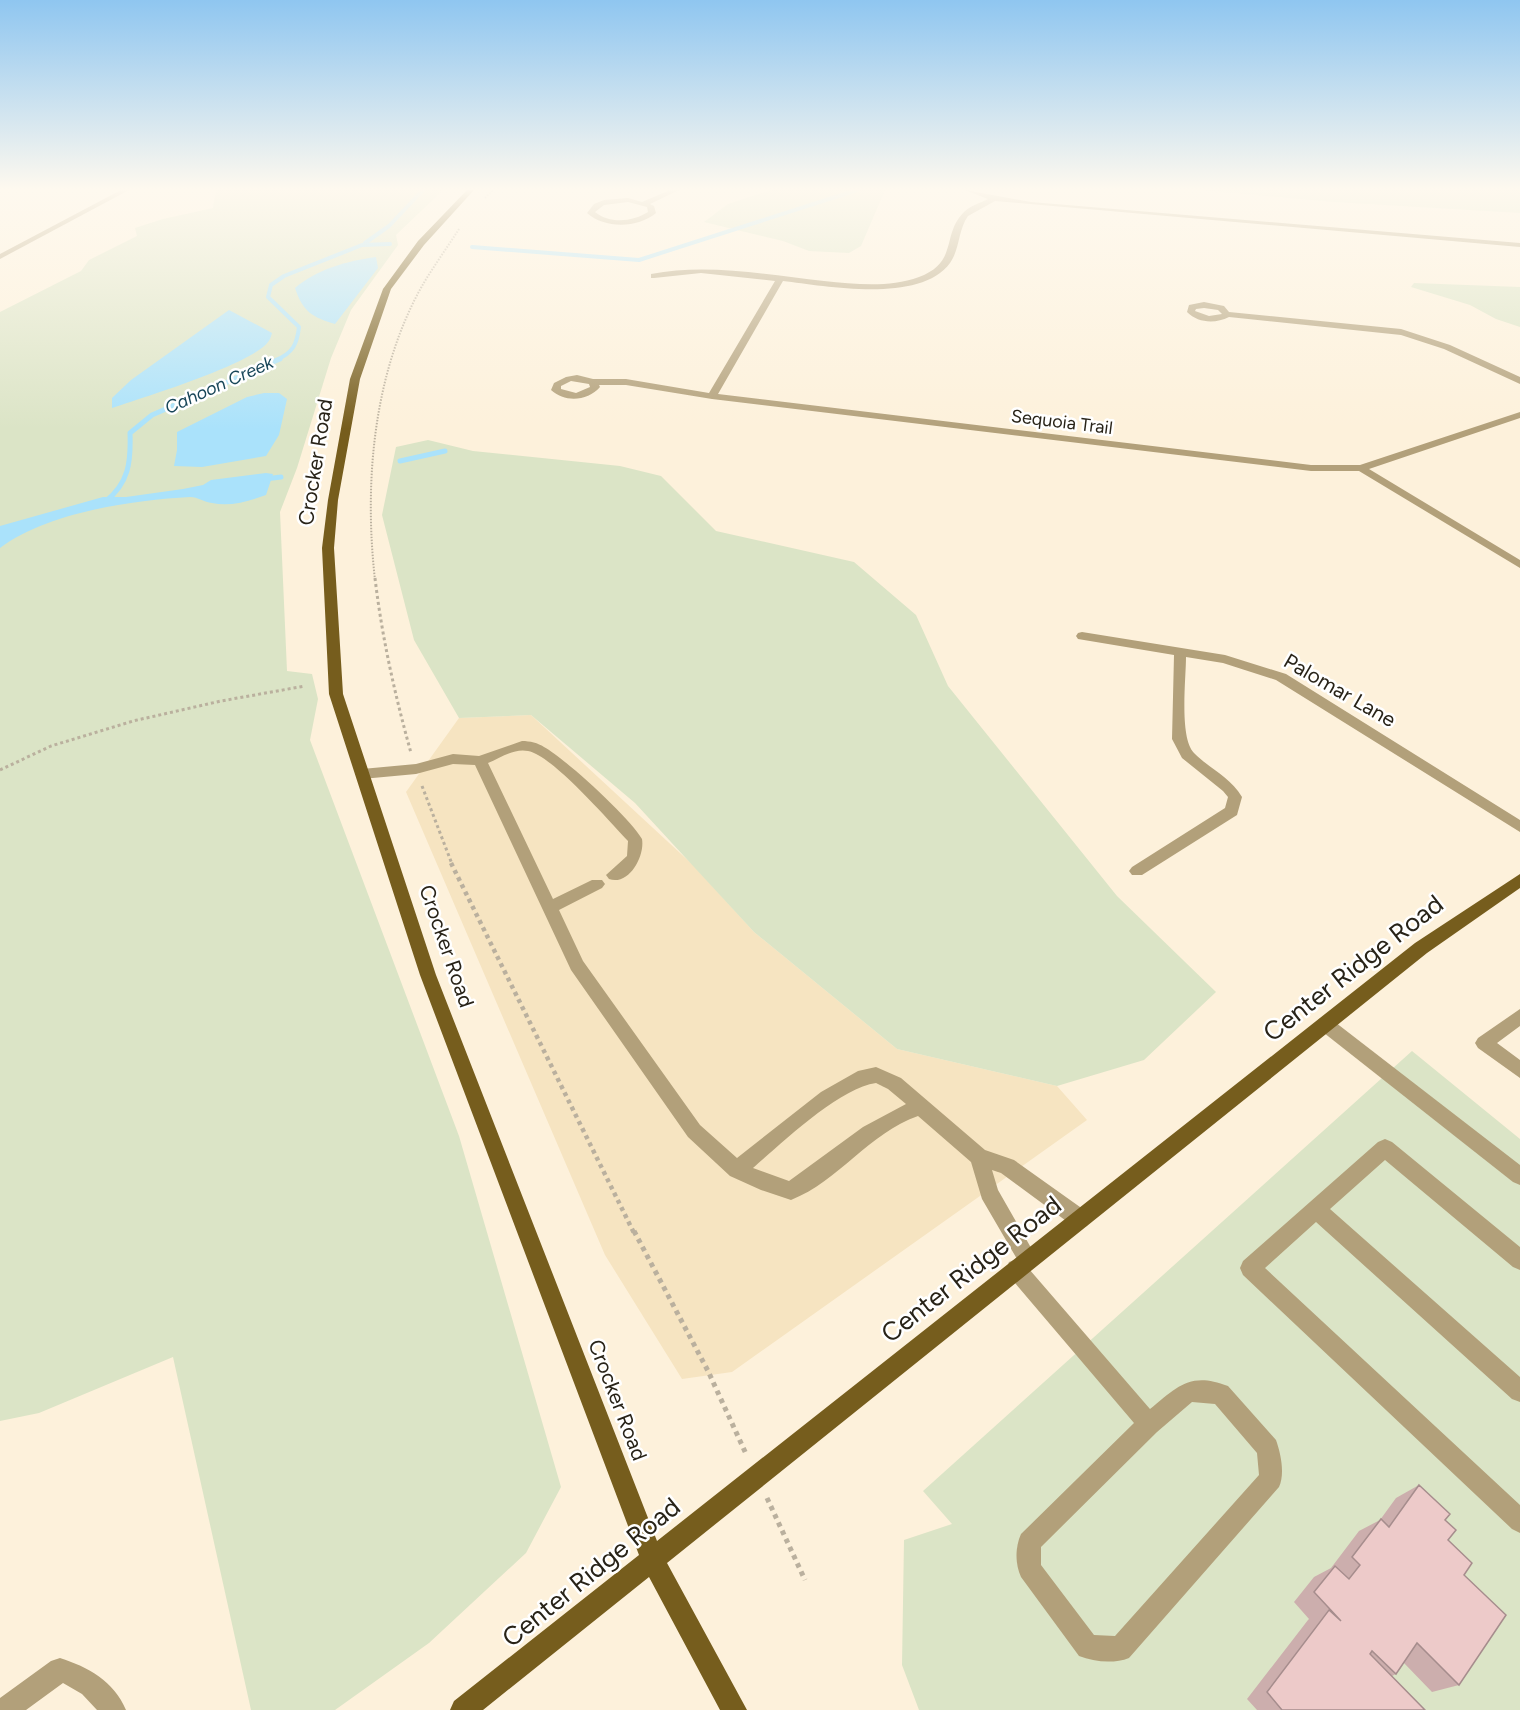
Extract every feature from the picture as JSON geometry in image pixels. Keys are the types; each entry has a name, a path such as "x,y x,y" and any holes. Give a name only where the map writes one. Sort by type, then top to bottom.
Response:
{"main road":[{"name":"Crocker Road","path":"401,270 387,289 355,379 333,500 328,548 336,694 428,975 652,1559 734,1710"},
{"name":"Center Ridge Road","path":"463,1710 1421,948 1520,880"}],"street":[{"path":"654,276 701,271 864,286 890,286 919,279 938,270"},
{"path":"712,396 780,279"},
{"path":"1227,314 1401,332 1426,338 1464,353 1520,381"},
{"name":"Sequoia Trail","path":"593,382 626,382 712,396 1311,468 1361,468 1520,415"},
{"path":"1361,468 1520,565"},
{"name":"Palomar Lane","path":"1082,636 1245,664 1299,686 1520,826"},
{"path":"1137,871 1232,811 1234,797 1228,787 1187,755 1179,739 1180,652"},
{"path":"362,774 416,769 453,759 480,761 512,748 530,745 548,754 635,839 637,851 631,863 614,876"},
{"path":"480,761 577,965 694,1131 737,1170 768,1184 791,1191 814,1178 901,1112 921,1107"},
{"path":"550,908 597,884"},
{"path":"1520,1016 1484,1043 1520,1070"},
{"path":"1325,1024 1520,1176"},
{"path":"737,1170 837,1091 867,1075 877,1075 892,1082 979,1157 1007,1166 1080,1219"},
{"path":"1520,1260 1385,1148 1250,1268 1520,1521"},
{"path":"979,1157 989,1193 1022,1265 1149,1424"},
{"path":"1316,1209 1520,1391"},
{"path":"1189,1391 1220,1394 1268,1448 1271,1479 1120,1649 1088,1647 1029,1569 1029,1542 1149,1424 1189,1391"},
{"path":"5,1710 60,1670 83,1677 91,1683 113,1710"}],"path":[{"path":"0,770 51,746 133,721 305,686"}],"shaded area":[{"path":"531,715 693,865 754,932 897,1049 1057,1086 1087,1120 732,1372 682,1379 605,1255 406,792 459,718"}],"green space":[{"path":"380,270 351,310 331,358 297,468 280,512 287,671 312,674 318,699 310,740 459,1136 561,1487 526,1553 429,1643 335,1710 251,1710 173,1357 39,1413 0,1421 0,312 81,271"},
{"path":"1414,283 1520,287 1520,327 1496,319 1470,305 1411,287"},
{"path":"428,440 473,451 620,466 661,476 716,531 854,562 916,615 948,686 1117,896 1216,992 1144,1060 1057,1086 897,1049 754,932 635,803 531,715 459,718 414,640 382,515 396,447"},
{"path":"1412,1051 1520,1139 1520,1710 919,1710 902,1665 904,1540 952,1524 923,1491"}],"water":[{"path":"327,270 377,270 335,324 314,316 301,303 295,288"},
{"path":"229,310 272,333 269,341 258,351 220,370 112,408 112,398 131,380"},
{"path":"264,393 279,393 287,399 279,435 266,456 202,467 174,466 177,432 247,397"},
{"path":"273,474 266,495 253,499 233,504 219,504 190,497 142,501 90,510 41,526 0,548 0,526 103,497 126,497 183,489 203,485 211,480"}],"building":[{"path":"1419,1485 1450,1514 1445,1520 1456,1530 1448,1540 1472,1563 1464,1575 1506,1615 1459,1685 1417,1643 1396,1674 1372,1651 1370,1654 1425,1710 1282,1710 1267,1692 1329,1610 1341,1621 1314,1592 1335,1566 1349,1579 1360,1565 1352,1557 1381,1519 1389,1527"}],"waterway":[{"name":"Cahoon Creek","path":"276,360 293,347 299,327 268,297 271,285 284,276 300,270"},
{"name":"Cahoon Creek","path":"105,502 119,487 127,471 130,433 152,415 280,359"},
{"path":"400,461 445,451"},
{"path":"265,479 281,477"}]}
